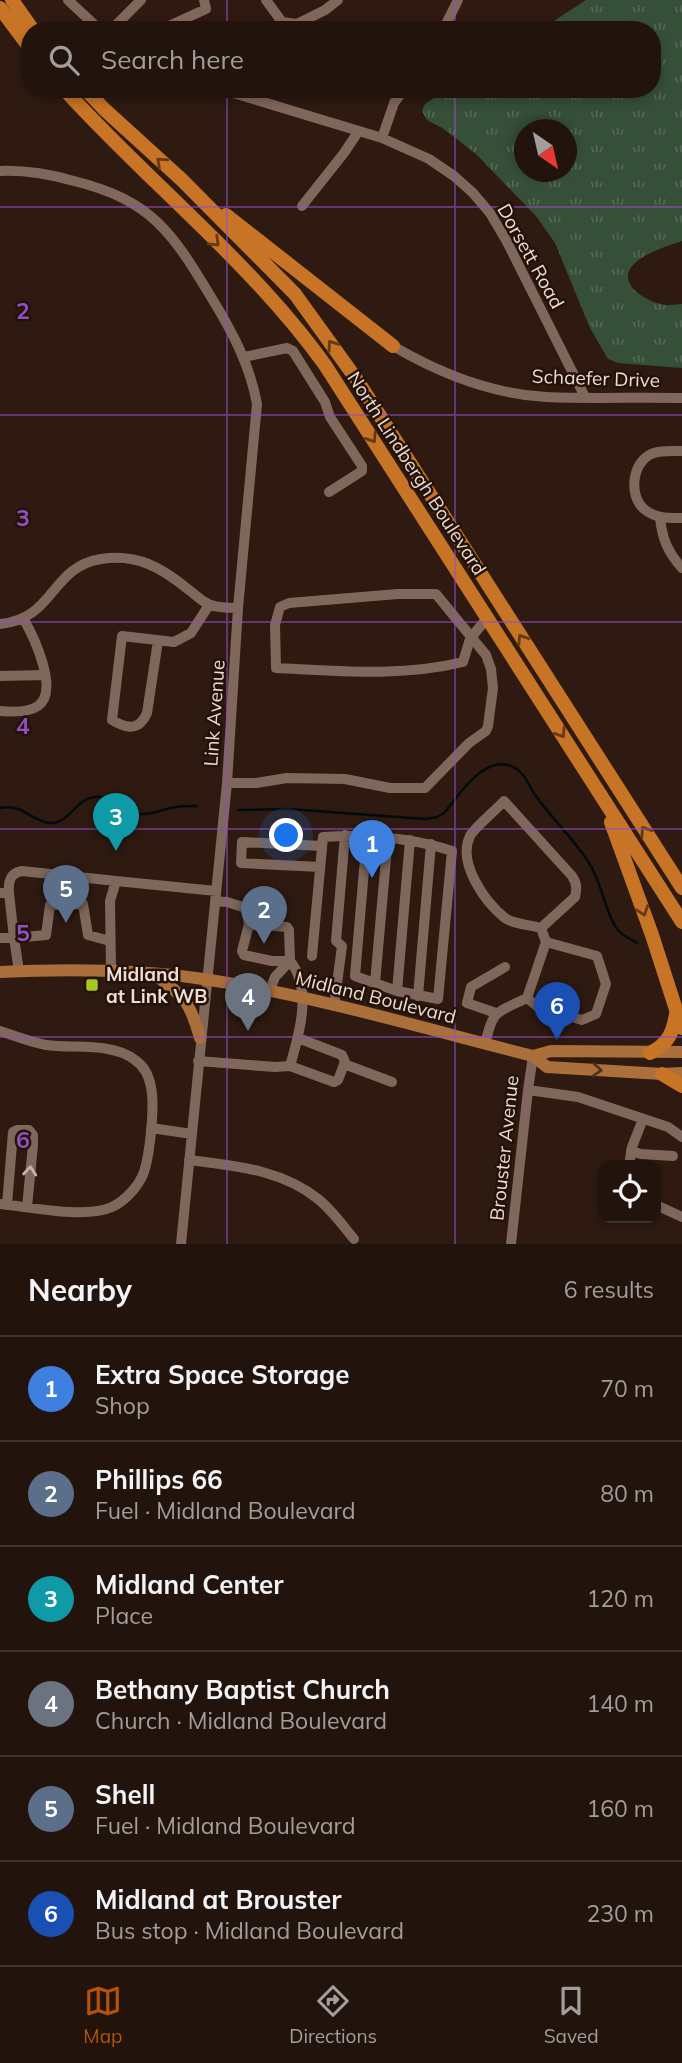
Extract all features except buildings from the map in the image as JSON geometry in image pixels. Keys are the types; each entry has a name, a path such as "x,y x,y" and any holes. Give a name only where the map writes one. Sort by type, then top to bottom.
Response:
{"highway":[{"path":"12,0 27,21"},
{"path":"22,0 35,21"},
{"path":"0,8 21,36"},
{"name":"North Lindbergh Boulevard","path":"73,98 266,293 325,365 682,922"},
{"name":"North Lindbergh Boulevard","path":"94,98 182,180 295,294 336,350 682,888"},
{"path":"182,180 393,346"},
{"path":"604,800 682,1028"},
{"path":"668,867 682,879"},
{"path":"650,1053 668,1040 676,1012"},
{"path":"662,1074 682,1086"}],"main road":[{"name":"Midland Boulevard","path":"0,972 111,970 207,980 270,990 533,1056 547,1067 682,1073"},
{"path":"152,973 180,993 192,1011 200,1038"},
{"name":"Midland Boulevard","path":"533,1056 551,1051 682,1052"}],"street":[{"path":"68,0 90,21"},
{"path":"120,21 141,0"},
{"path":"180,21 206,9 204,0"},
{"path":"266,0 281,21"},
{"path":"303,21 338,0"},
{"path":"447,21 457,0"},
{"name":"Dorsett Road","path":"250,98 382,138 429,159 454,176 490,213 585,397"},
{"path":"382,138 398,98"},
{"path":"302,206 358,131"},
{"name":"Link Avenue","path":"0,171 32,172 101,187 149,214 162,225 184,254 226,322 244,357 257,404 238,608 227,783 181,1244"},
{"name":"Schaefer Drive","path":"393,346 422,363 467,381 499,389 545,397 682,398"},
{"path":"244,357 287,348 293,351 325,402 330,417 362,466 362,471 329,492"},
{"path":"682,451 654,452 645,457 635,473 636,498 644,509 660,518 682,518"},
{"path":"660,518 662,535 671,557 682,568"},
{"path":"0,624 12,623 41,608 69,572 99,559 131,558 168,573 208,605 238,608"},
{"path":"227,783 256,783 287,778 345,779 390,788 425,788 462,750 486,732 488,726 493,688 486,655 471,639 436,594 398,594 289,603 279,607 275,625 276,668 339,671 435,669 463,662 471,639 486,618"},
{"path":"158,641 147,713 143,722 138,726 120,725 112,720 122,636 174,642 191,633 208,605"},
{"path":"0,710 23,711 37,707 46,692 40,653 23,618"},
{"path":"0,676 45,675"},
{"path":"504,801 576,883 575,897 541,928 506,920 475,884 470,874 467,861 470,836 504,801"},
{"path":"312,956 323,837 345,835 367,835 387,836 431,844 452,852 438,999 397,991 355,976 367,835"},
{"path":"345,835 336,941 342,946 357,947"},
{"path":"375,983 387,836"},
{"path":"397,991 410,840"},
{"path":"320,867 241,863 242,842 322,846"},
{"path":"418,996 431,844"},
{"path":"19,971 4,893 11,876 22,871 116,881 215,896 246,908 249,924 242,951 244,955 272,961 290,961"},
{"path":"111,970 110,901 116,881"},
{"path":"0,938 46,935 50,905 83,904 88,935 110,941"},
{"path":"249,924 287,927 289,930 290,961 299,979 302,998 298,1038 289,1066"},
{"path":"485,1044 490,1022 496,1013 527,998 546,942 541,928"},
{"path":"527,998 538,1007 582,1020 596,1014 606,984 597,956 546,942"},
{"path":"334,1006 342,946"},
{"path":"270,990 275,977 290,961"},
{"path":"496,1013 467,1003 471,987 505,967"},
{"path":"0,1031 38,1043 114,1050 137,1061 144,1069 152,1089 151,1129 144,1172 120,1203 105,1209 89,1213 4,1205 13,1132 29,1130 33,1135 27,1207"},
{"path":"198,1061 289,1066 330,1083 338,1080 345,1058 298,1038"},
{"name":"Brouster Avenue","path":"511,1244 533,1056"},
{"path":"344,1064 392,1082"},
{"path":"528,1090 578,1097 668,1127 682,1137"},
{"path":"630,1160 643,1119"},
{"path":"151,1129 192,1134"},
{"path":"631,1151 673,1156"},
{"path":"189,1160 253,1168 297,1184 318,1199 354,1240"},
{"path":"661,1207 682,1217"}],"green space":[{"path":"586,0 682,0 682,241 652,252 638,261 629,271 628,278 639,294 652,301 665,305 682,304 682,368 618,363 608,359 590,328 555,243 536,216 476,154 444,129 427,120 422,111 425,104 434,98 661,98 661,21 554,21"}],"waterway":[{"path":"238,810 289,809 425,819 437,817 444,813 476,776 496,765 507,765 524,775 542,804 583,854 593,871 615,925 619,931 637,943"},
{"path":"0,808 15,808 50,823 62,820 85,800 97,797 108,799 139,814 197,806"}],"place":[{"name":"Midland Center","path":"116,851"},
{"name":"Extra Space Storage","path":"372,878"},
{"name":"Shell","path":"66,923"},
{"name":"Phillips 66","path":"264,944"},
{"name":"Midland at Link WB","path":"92,985"},
{"name":"Bethany Baptist Church","path":"248,1031"},
{"name":"Midland at Brouster","path":"557,1040"}]}
